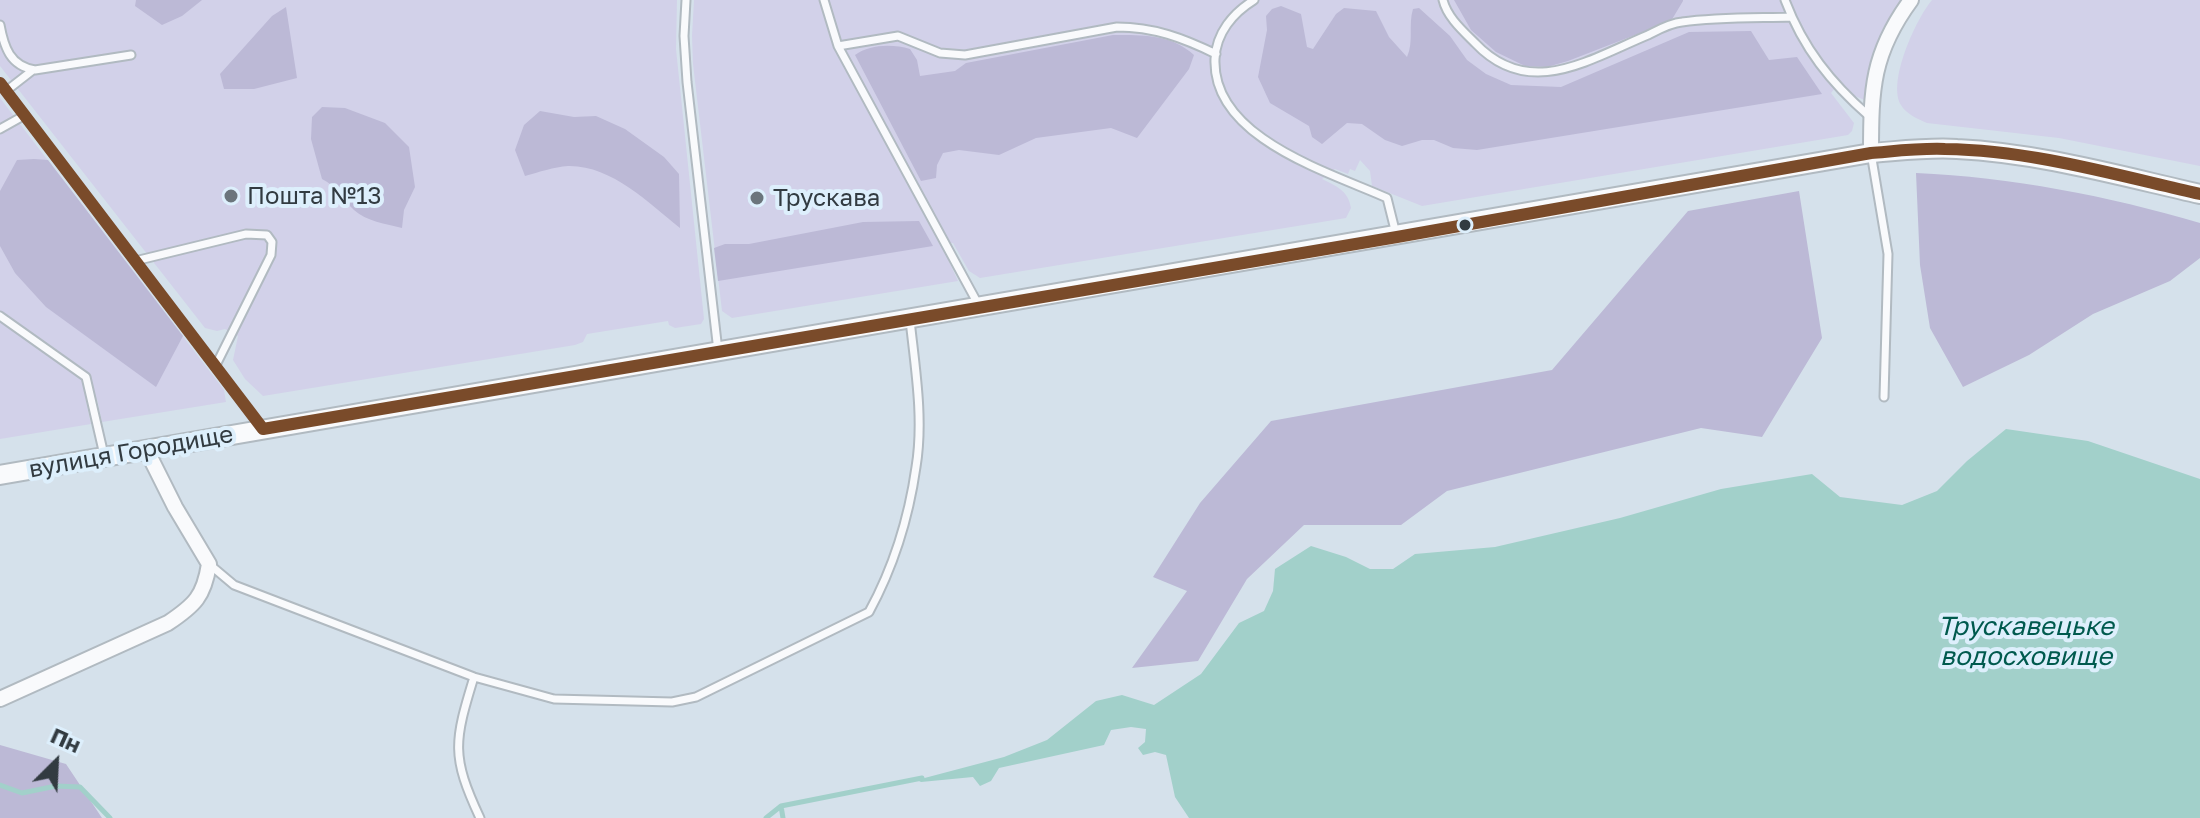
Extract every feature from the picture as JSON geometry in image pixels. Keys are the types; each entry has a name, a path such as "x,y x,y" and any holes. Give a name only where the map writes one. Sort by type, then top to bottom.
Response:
{"street":[{"path":"1871,153 1873,87 1880,54 1886,38 1911,0"},
{"name":"вулиця Городище","path":"0,475 1871,153 1933,149 1977,151 2057,163 2200,194"},
{"path":"0,699 168,623 190,609 203,591 209,564 147,451"}],"lane":[{"path":"686,0 684,36 687,82 718,351"},
{"path":"824,0 838,46 980,307"},
{"path":"1254,0 1227,23 1216,54 1215,67 1223,94 1232,109 1248,128 1267,143 1387,198 1397,237"},
{"path":"1443,0 1460,28 1487,56 1504,67 1526,73 1572,66 1679,22 1791,17"},
{"path":"1785,0 1807,49 1838,89 1871,118"},
{"path":"0,25 4,46 9,54 17,63 33,70"},
{"path":"838,46 898,36 940,53 965,55 1117,27 1139,27 1164,31 1216,54"},
{"path":"6,91 33,70 131,55"},
{"path":"0,83 263,429"},
{"path":"0,129 25,115"},
{"path":"1871,153 1888,254 1884,397"},
{"path":"135,261 246,234 267,235 272,242 271,255 216,365"},
{"path":"0,316 86,377 104,457"},
{"path":"209,564 234,585 474,677 554,699 672,702 696,697 869,612 881,591 904,522 917,465 918,420 910,320"},
{"path":"474,677 459,726 458,753 463,781 480,818"}],"shaded area":[{"path":"0,0 677,0 676,49 704,319 701,324 675,328 668,321 587,334 583,342 575,345 263,396 245,379 233,360 238,336 225,329 205,328 0,66"},
{"path":"136,0 202,0 182,16 162,25 135,6"},
{"path":"694,0 1902,0 1883,36 1867,101 1855,96 1840,82 1831,93 1854,123 1848,135 1422,206 1372,186 1370,171 1360,160 1355,171 1350,169 1348,174 1335,169 1322,179 1341,189 1347,197 1351,208 1346,218 980,278 969,271 953,243 941,244 958,281 732,318 722,311 693,64"},
{"path":"1454,0 1683,1 1671,21 1547,67 1525,66 1496,52 1471,30"},
{"path":"1932,0 2200,0 2200,166 2059,138 1927,123 1912,116 1901,105 1898,95 1900,67 1918,21"},
{"path":"1281,6 1301,14 1307,47 1313,49 1336,14 1344,8 1376,11 1389,37 1407,57 1413,9 1419,8 1450,36 1467,60 1486,74 1511,85 1561,87 1689,32 1751,31 1769,60 1797,57 1822,94 1477,150 1453,148 1434,140 1402,146 1385,140 1362,124 1347,123 1322,144 1312,137 1309,126 1270,103 1258,77 1267,30 1266,16 1272,9"},
{"path":"286,7 297,78 254,89 224,89 220,74 272,16"},
{"path":"1113,35 1166,39 1194,55 1189,69 1137,138 1111,128 1036,138 999,155 959,150 943,153 937,165 936,178 921,181 855,55 882,46 910,49 917,60 920,76 955,71 966,63"},
{"path":"0,98 224,390 226,402 102,422 97,399 86,401 91,424 0,439"},
{"path":"322,107 345,108 385,123 409,147 415,187 404,210 402,228 359,214 332,185 322,179 311,139 312,117"},
{"path":"540,111 574,117 596,116 625,129 664,157 679,174 680,228 628,187 599,172 568,166 525,176 515,150 524,125"},
{"path":"17,160 48,160 183,336 156,387 46,307 15,273 0,246 0,191"},
{"path":"1916,173 2059,189 2200,223 2200,258 2170,281 2093,314 2029,355 1963,387 1930,328 1920,265"},
{"path":"1799,191 1822,338 1762,437 1701,428 1447,491 1401,525 1304,525 1247,579 1198,661 1132,668 1187,591 1153,577 1200,503 1271,421 1552,370 1688,211"},
{"path":"919,221 933,246 718,281 714,248 725,244 749,244 863,222"},
{"path":"0,745 66,764 102,818 0,818"}],"water":[{"name":"Трускавецьке водосховище","path":"2006,429 2088,441 2200,479 2200,818 1189,818 1175,797 1166,755 1155,752 1143,755 1138,748 1145,742 1146,729 1131,727 1111,730 1104,745 999,768 991,781 980,786 973,777 917,780 1004,757 1047,740 1096,701 1122,695 1154,705 1201,674 1239,623 1264,611 1273,591 1275,569 1311,546 1346,557 1370,569 1393,569 1415,554 1495,547 1620,518 1721,489 1812,474 1840,497 1902,505 1937,491"}],"waterway":[{"path":"766,818 781,806 922,778"},
{"path":"0,785 22,793 56,786 80,787 110,818"},
{"path":"781,806 783,818"}],"transit line":[{"path":"0,83 263,429"},
{"path":"263,429 1397,237 1871,153 1977,150 2073,165 2200,194"}],"place":[{"name":"Пошта №13","path":"231,196"},
{"name":"Трускава","path":"757,198"}]}
